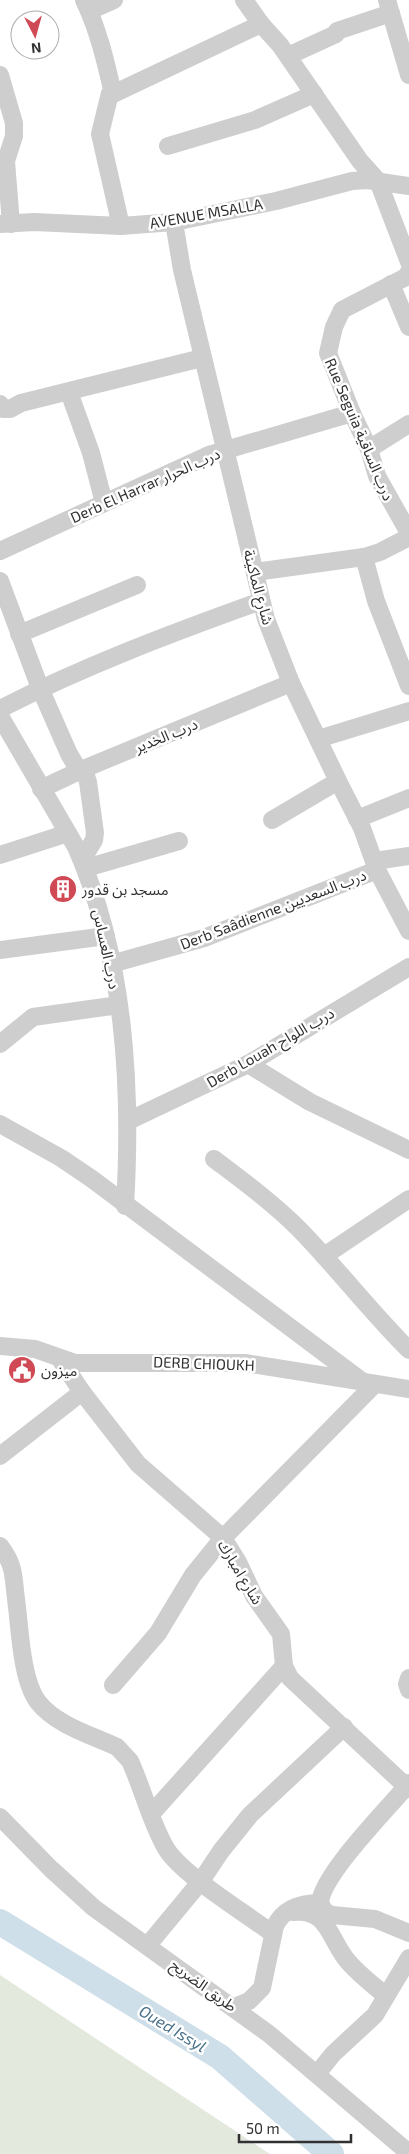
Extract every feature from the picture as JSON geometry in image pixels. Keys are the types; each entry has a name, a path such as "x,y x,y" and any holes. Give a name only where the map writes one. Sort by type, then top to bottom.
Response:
{"street":[{"path":"113,94 106,62 86,5 114,0"},
{"path":"244,0 288,56 360,161 378,181 409,262"},
{"path":"288,56 389,7 409,76"},
{"path":"121,226 100,134 110,93 113,94 261,24"},
{"path":"0,75 12,113 14,130 6,161 6,224"},
{"path":"168,146 255,120 314,94"},
{"name":"AVENUE MSALLA","path":"6,224 34,222 121,226 174,222 276,201 352,181 378,181 409,186"},
{"name":"شارع الماكينة","path":"174,222 179,258 261,601 291,683 409,931"},
{"name":"Rue Seguia درب الساقية","path":"409,272 406,277 342,310 334,327 328,353 330,362 369,449 381,486 409,535"},
{"path":"391,284 409,327"},
{"path":"0,404 3,409 10,409 21,403 202,358"},
{"path":"69,392 89,448 104,503"},
{"name":"Derb El Harrar درب الحرار","path":"0,551 194,461 226,449 352,413"},
{"path":"369,449 409,424"},
{"path":"254,572 364,557 380,552 409,535"},
{"path":"364,557 376,601 409,686"},
{"path":"0,581 40,688 69,754 88,782 95,834 84,864"},
{"path":"19,634 137,584"},
{"path":"0,709 40,688 154,639 261,601"},
{"name":"درب الخدير","path":"41,789 81,770 167,736 291,683"},
{"path":"318,739 409,711"},
{"name":"درب العساس","path":"0,716 84,864 106,936 119,1006 126,1062 128,1121 125,1206"},
{"path":"272,820 338,782"},
{"path":"357,819 409,798"},
{"path":"0,855 68,833"},
{"path":"84,864 178,841"},
{"name":"Derb Saâdienne درب السعديين","path":"111,964 204,938 376,865 409,856"},
{"path":"0,950 106,936"},
{"name":"Derb Louah درب اللواح","path":"128,1121 248,1064 409,967"},
{"path":"0,1044 33,1017 119,1006"},
{"path":"248,1064 310,1102 409,1150"},
{"path":"0,1124 61,1158 369,1383 223,1538 194,1575 158,1633 113,1685"},
{"path":"214,1159 279,1211 324,1256 361,1300 409,1350"},
{"path":"324,1256 409,1199"},
{"name":"DERB CHIOUKH","path":"0,1346 35,1349 60,1359 85,1364 157,1362 245,1363 409,1389"},
{"name":"شارع امبارك","path":"60,1359 82,1392 138,1464 223,1538 238,1562 254,1596 281,1634 284,1666"},
{"path":"0,1456 82,1392"},
{"path":"0,1546 11,1561 25,1664 37,1701 56,1718 117,1748 123,1753 134,1769 168,1850 201,1881 273,1934"},
{"path":"152,1813 284,1666 290,1678 408,1786 356,1844 327,1885 320,1903"},
{"path":"409,1678 407,1684 409,1690"},
{"path":"148,1945 201,1881 220,1851 250,1815 344,1727"},
{"name":"طريق الضريح","path":"0,1817 73,1890 119,1926 234,2007 317,2074 409,2154"},
{"path":"234,2007 249,2001 262,1988 273,1934 278,1920 285,1913 305,1903 320,1903"},
{"path":"320,1903 325,1912 332,1915 375,1919 409,1933"},
{"path":"285,1913 306,1911 320,1918 351,1965 386,1996"},
{"path":"317,2074 333,2054 375,2015 409,1958"}],"shaded area":[{"path":"0,1975 270,2154 0,2154"}],"waterway":[{"name":"Oued Issyl","path":"0,1922 220,2057 331,2154"}],"place":[{"name":"مسجد بن قدور","path":"63,889"},
{"name":"ميزون","path":"22,1370"}]}
